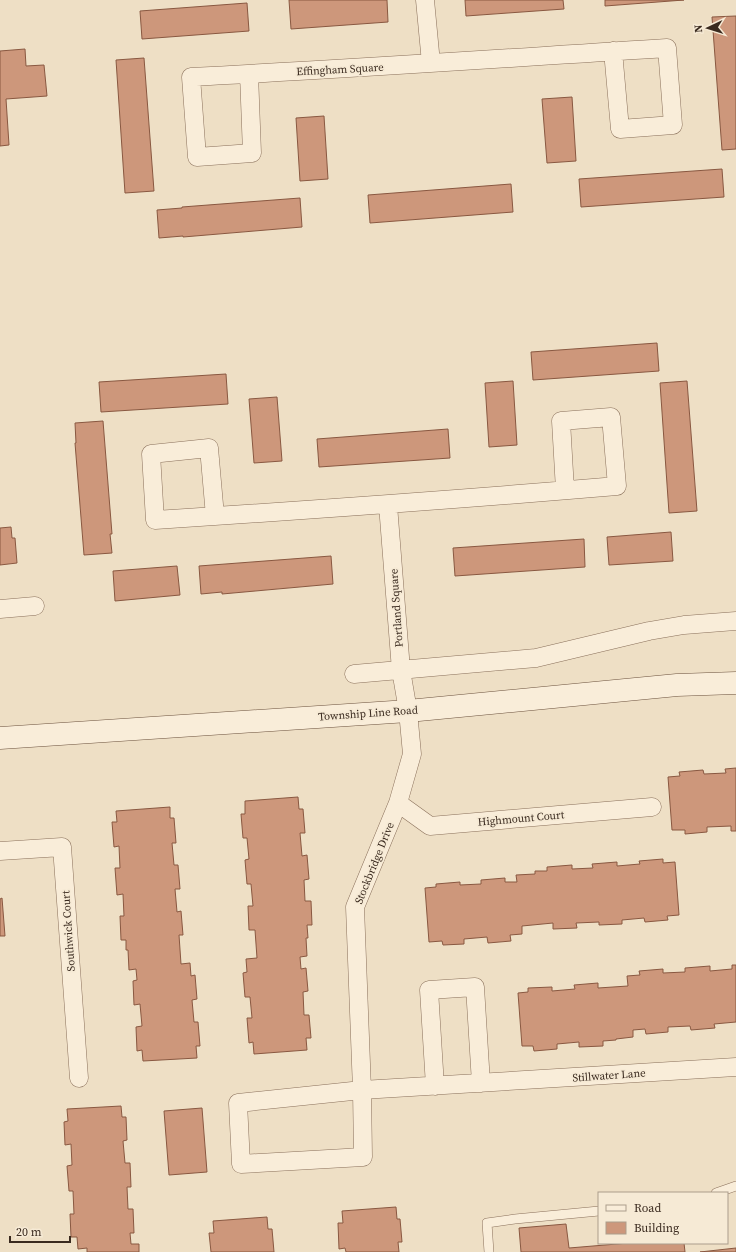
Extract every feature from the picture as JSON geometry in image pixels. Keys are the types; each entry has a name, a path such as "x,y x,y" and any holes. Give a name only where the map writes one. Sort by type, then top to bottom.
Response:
{"main road":[{"name":"Township Line Road","path":"0,738 408,710 677,685 736,684"}],"street":[{"path":"425,0 432,63"},
{"name":"Effingham Square","path":"249,74 252,153 197,157 191,77 432,63 613,51 666,48 673,125 620,129 613,51"},
{"path":"215,516 209,448 151,454 155,520 388,505 617,486 611,417 560,421 565,490"},
{"name":"Portland Square","path":"388,505 401,670 408,710"},
{"path":"0,609 36,606"},
{"path":"354,674 536,658 649,631 684,625 736,621"},
{"name":"Stockbridge Drive","path":"362,1090 238,1103 241,1164 363,1157 362,1090 355,907 398,803 412,754 408,710"},
{"name":"Highmount Court","path":"398,803 430,826 652,807"},
{"name":"Southwick Court","path":"0,852 62,846 79,1078"},
{"path":"435,1086 429,990 475,987 481,1083"},
{"name":"Stillwater Lane","path":"362,1090 736,1067"}],"lane":[{"path":"719,1192 736,1186"},
{"path":"489,1252 488,1223 598,1211"}],"building":[{"path":"289,0 387,0 388,22 291,29"},
{"path":"465,0 563,0 564,9 466,16"},
{"path":"605,0 684,0 605,6"},
{"path":"247,3 249,31 142,39 140,11"},
{"path":"736,16 736,149 722,150 712,17"},
{"path":"25,49 26,66 44,65 47,96 6,99 9,145 0,146 0,51"},
{"path":"144,58 154,191 125,193 116,60"},
{"path":"572,97 576,161 547,163 542,99"},
{"path":"324,116 328,179 300,181 296,118"},
{"path":"722,169 724,197 581,207 579,179"},
{"path":"511,184 513,212 370,223 368,195"},
{"path":"300,198 302,227 159,238 157,210"},
{"path":"657,343 659,371 533,380 531,352"},
{"path":"226,374 228,404 101,412 99,382"},
{"path":"513,381 517,445 489,447 485,383"},
{"path":"687,381 697,511 669,513 660,383"},
{"path":"277,397 282,461 254,463 249,399"},
{"path":"103,421 112,534 110,534 112,553 84,555 75,443 75,423"},
{"path":"448,429 450,458 319,467 317,439"},
{"path":"11,527 12,538 15,538 17,563 0,565 0,528"},
{"path":"671,532 673,561 609,565 607,537"},
{"path":"584,539 585,567 455,576 453,548"},
{"path":"331,556 333,584 222,594 222,592 201,594 199,566"},
{"path":"177,566 180,595 115,601 113,571"},
{"path":"736,768 736,831 731,831 731,826 707,827 707,832 685,834 685,830 672,830 668,777 680,776 679,772 703,770 704,774 726,773 725,769"},
{"path":"298,797 299,809 303,809 305,833 300,833 302,856 307,855 309,879 304,880 305,901 311,901 312,925 307,925 307,956 300,957 301,969 306,968 308,991 303,992 304,1015 309,1015 311,1038 306,1038 307,1050 254,1054 253,1042 249,1043 247,1018 252,1018 250,997 245,997 243,973 247,972 246,959 257,958 255,930 249,930 248,906 253,906 251,884 247,884 245,860 249,859 247,838 243,838 241,814 245,814 245,801"},
{"path":"170,807 170,818 174,818 176,843 172,843 174,865 178,865 180,889 175,889 177,912 181,911 183,935 179,935 181,964 190,963 191,976 195,975 197,999 192,1000 194,1022 198,1022 200,1046 196,1046 197,1058 143,1061 142,1050 137,1051 136,1027 142,1026 140,1004 134,1005 133,981 137,980 136,969 129,970 126,940 121,940 120,916 124,916 123,894 117,895 115,868 120,868 119,846 114,847 112,822 117,822 116,811"},
{"path":"663,859 663,863 675,862 679,915 667,916 668,920 645,922 644,918 622,920 622,924 599,925 599,922 576,923 577,928 553,929 553,923 522,926 522,934 510,935 511,941 488,943 487,937 464,939 464,944 443,945 442,941 429,942 425,888 436,887 436,884 460,882 460,885 481,884 481,880 505,878 505,882 517,882 516,875 535,874 535,871 547,871 547,867 572,865 572,869 593,868 592,864 617,862 617,866 640,864 639,861"},
{"path":"2,898 5,936 0,936 0,899"},
{"path":"732,965 736,965 736,1022 714,1024 715,1028 691,1030 690,1026 668,1027 668,1032 646,1034 645,1029 633,1030 633,1037 603,1041 603,1046 579,1047 579,1042 557,1044 557,1049 534,1051 533,1046 522,1046 518,993 528,992 528,988 552,987 552,991 575,989 574,985 598,983 598,988 628,986 627,976 640,975 639,971 663,969 663,973 685,972 685,968 710,966 710,971 732,969"},
{"path":"121,1106 122,1117 126,1117 127,1140 123,1141 125,1163 130,1163 131,1187 127,1187 128,1209 133,1209 134,1233 130,1233 131,1244 139,1244 139,1252 87,1252 87,1248 78,1249 77,1237 71,1237 70,1214 74,1214 73,1191 69,1191 67,1166 72,1165 71,1144 65,1145 64,1122 68,1121 67,1109"},
{"path":"202,1108 207,1172 169,1175 164,1111"},
{"path":"396,1207 397,1219 400,1219 402,1242 398,1242 399,1252 346,1252 345,1248 339,1249 338,1223 343,1223 342,1211"},
{"path":"267,1217 268,1229 272,1229 274,1252 211,1252 209,1233 214,1233 213,1221"},
{"path":"566,1224 569,1248 617,1244 684,1244 685,1252 521,1252 519,1228"},
{"path":"736,1248 736,1252 700,1252"}]}
